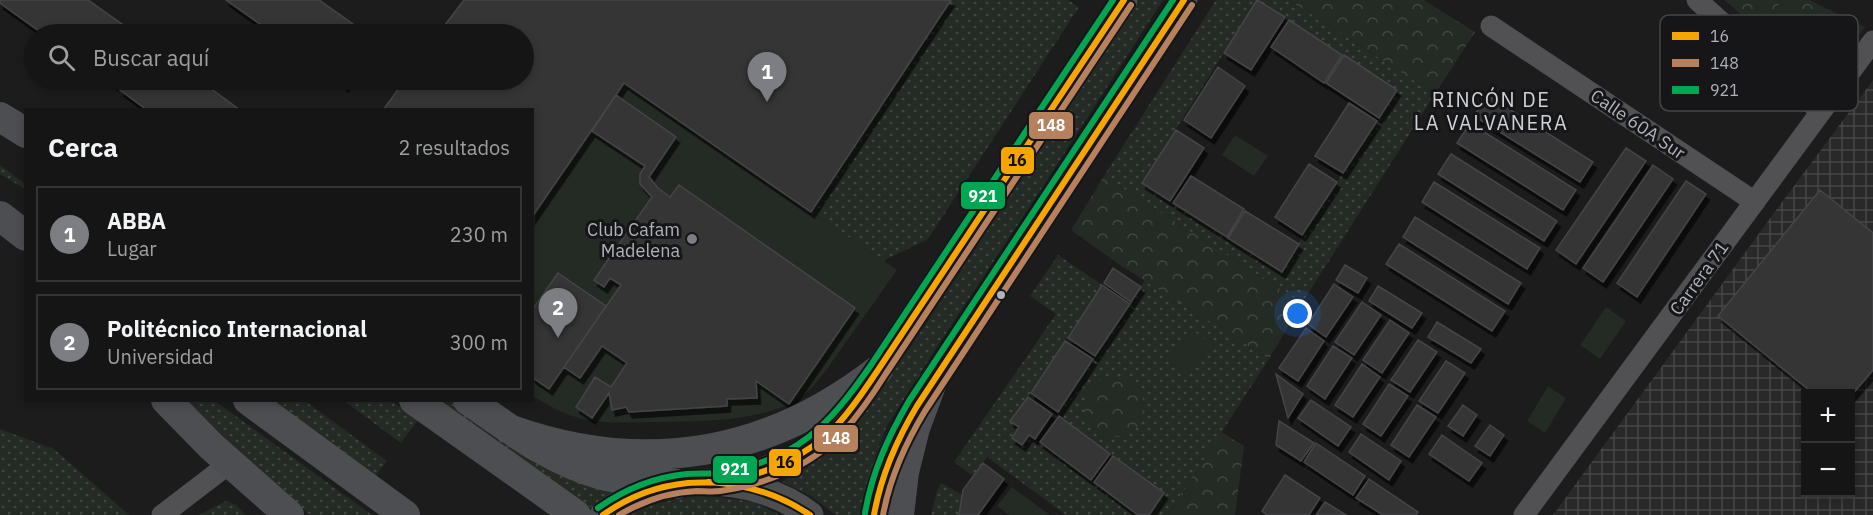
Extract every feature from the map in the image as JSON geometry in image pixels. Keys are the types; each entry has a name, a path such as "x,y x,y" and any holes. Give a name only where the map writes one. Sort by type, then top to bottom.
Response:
{"highway":[{"path":"0,116 24,125"},
{"path":"0,116 24,132"},
{"path":"0,216 24,234"},
{"path":"509,429 538,440 597,452 657,455 717,448 775,431 803,419 838,400 878,370"},
{"path":"899,515 904,472 915,428 931,385"},
{"path":"168,402 185,422 289,515"},
{"path":"251,402 405,515"},
{"path":"471,402 539,449 580,468 627,480 676,484"},
{"path":"420,405 576,515"}],"main road":[{"path":"603,515 642,494 676,484 718,482 771,469 791,460 823,439 851,408 878,370 1124,0"},
{"path":"874,515 881,479 892,452 931,385 1184,0"},
{"path":"718,482 748,487 776,496 810,515"}],"street":[{"path":"1696,0 1713,15"},
{"name":"Calle 60A Sur","path":"1491,26 1755,202"},
{"name":"Carrera 71","path":"1858,65 1871,48"},
{"name":"Carrera 71","path":"1524,515 1821,112"},
{"path":"162,515 230,463"}],"shaded area":[{"path":"1873,80 1873,515 1553,515 1850,111 1858,111 1858,100"}],"green space":[{"path":"951,0 1068,0 1079,7 928,239 883,261 811,212"},
{"path":"1139,0 1163,0 887,426 874,458 864,515 836,515 811,496 782,482 811,463 860,418 916,339"},
{"path":"1216,0 1257,0 1142,183 1281,272 1299,244 1302,235 1397,90 1258,0 1289,0 1435,94 1302,303 1104,176"},
{"path":"1289,0 1424,0 1475,32 1435,94"},
{"path":"1725,0 1809,0 1840,15 1741,15"},
{"path":"1782,0 1789,0 1810,15 1771,15"},
{"path":"1858,24 1865,27 1858,36"},
{"name":"Club Cafam Madelena","path":"624,83 897,270 817,382 798,399 787,405 755,415 723,420 612,422 587,420 572,416 534,397 534,216"},
{"path":"1235,135 1268,156 1254,176 1222,155"},
{"path":"0,165 24,183 24,188 0,174"},
{"path":"1104,176 1302,303 1269,359 1117,263 1071,230"},
{"path":"1058,255 1102,285 1010,421 1019,427 1012,438 1022,445 1029,435 1138,515 1066,515 987,457 973,476 954,462 1056,314 1030,296"},
{"path":"1145,280 1269,359 1168,515 1149,515 1164,493 1056,414"},
{"path":"1606,307 1626,321 1600,359 1580,345"},
{"path":"1191,329 1211,344 1189,375 1169,361"},
{"path":"1114,377 1135,386 1144,407 1135,428 1114,437 1093,428 1084,407 1093,386"},
{"path":"1548,386 1566,398 1545,433 1527,421"},
{"path":"183,402 216,402 372,515 310,515"},
{"path":"266,402 306,402 387,461 373,479"},
{"path":"345,402 393,402 418,420 401,443"},
{"path":"437,402 452,402 551,468 621,488 588,509"},
{"path":"0,429 54,449 129,515 0,515"},
{"path":"1221,432 1244,446 1235,515 1168,515"},
{"path":"941,483 963,495 959,515 931,515"},
{"path":"1012,487 1050,515 1009,515 997,506"},
{"path":"700,495 755,502 780,515 627,515 645,505"},
{"path":"226,501 236,505 246,515 199,515"}],"building":[{"path":"0,0 88,0 122,24 29,24 0,3"},
{"path":"226,0 319,0 353,24 260,24"},
{"path":"464,0 951,0 811,212 624,83 534,214 534,108 384,108 398,90 534,90 534,24 446,24"},
{"path":"1257,0 1285,17 1251,70 1224,53"},
{"path":"1289,20 1342,55 1324,83 1271,47"},
{"path":"1344,55 1397,90 1379,118 1326,83"},
{"path":"1218,67 1245,86 1211,138 1184,120"},
{"path":"120,90 213,90 237,108 144,108"},
{"path":"616,95 676,137 649,177 658,188 670,197 679,185 855,308 789,404 756,381 757,398 727,399 727,406 629,412 626,407 612,410 609,393 592,418 576,407 595,377 611,387 627,363 602,346 580,378 564,367 621,285 610,278 604,287 594,280 652,197 640,184 640,174 645,166 592,131"},
{"path":"1487,95 1593,162 1580,182 1474,116"},
{"path":"1349,103 1377,121 1343,173 1315,156"},
{"path":"1470,123 1576,190 1563,210 1457,143"},
{"path":"1176,130 1204,148 1170,201 1142,183"},
{"path":"1626,148 1646,161 1576,264 1556,250"},
{"path":"1451,154 1557,221 1544,241 1438,174"},
{"path":"1309,164 1337,182 1302,235 1275,217"},
{"path":"1653,165 1673,179 1603,282 1583,268"},
{"path":"1191,176 1244,209 1227,237 1173,203"},
{"path":"1686,181 1706,194 1637,297 1617,283"},
{"path":"1434,182 1540,248 1527,269 1422,202"},
{"path":"1820,190 1873,233 1873,370 1855,391 1855,389 1808,389 1718,316"},
{"path":"1245,211 1299,244 1282,272 1228,238"},
{"path":"1415,217 1521,283 1508,304 1403,237"},
{"path":"1399,244 1505,311 1492,331 1386,264"},
{"path":"1345,265 1367,278 1358,293 1336,280"},
{"path":"1113,268 1141,287 1131,302 1104,283"},
{"path":"558,273 606,306 549,389 534,378 534,307"},
{"path":"1334,284 1353,297 1326,337 1308,324"},
{"path":"1102,285 1130,304 1095,356 1068,338"},
{"path":"1378,286 1422,313 1412,328 1369,301"},
{"path":"1362,302 1381,315 1354,355 1335,342"},
{"path":"1390,320 1409,333 1382,373 1363,360"},
{"path":"1437,322 1481,349 1471,363 1428,337"},
{"path":"1306,328 1324,341 1298,381 1279,368"},
{"path":"1418,340 1437,352 1410,392 1391,380"},
{"path":"1065,341 1093,359 1058,412 1031,393"},
{"path":"1333,346 1352,358 1325,399 1307,386"},
{"path":"1446,361 1465,373 1438,413 1419,401"},
{"path":"1362,364 1380,377 1353,417 1335,405"},
{"path":"1276,374 1303,394 1288,418"},
{"path":"1389,384 1408,396 1381,436 1363,424"},
{"path":"1028,397 1052,414 1035,439 1029,435 1022,445 1012,438 1019,427 1010,421"},
{"path":"1311,400 1351,427 1338,446 1298,418"},
{"path":"1417,405 1436,417 1409,457 1391,445"},
{"path":"1463,405 1477,415 1463,436 1448,426"},
{"path":"1059,416 1110,454 1091,480 1040,442"},
{"path":"1279,421 1314,443 1301,461 1276,445"},
{"path":"1490,425 1504,435 1490,456 1475,446"},
{"path":"1361,434 1401,461 1389,480 1349,452"},
{"path":"1442,435 1482,463 1469,481 1429,454"},
{"path":"1316,443 1365,476 1353,495 1304,462"},
{"path":"1113,456 1164,493 1149,515 1138,515 1094,482"},
{"path":"983,463 1004,479 978,515 959,515 963,490"},
{"path":"1285,475 1320,498 1309,515 1267,515 1262,511"},
{"path":"1369,479 1418,512 1416,515 1383,515 1356,498"},
{"path":"1325,502 1346,515 1316,515"}],"transit line":[{"name":"921","path":"598,508 619,495 652,481 687,474 719,473 769,460 790,450 825,423 856,387 871,365 1113,0"},
{"name":"16","path":"603,515 633,498 654,490 676,484 720,482 768,470 812,447 837,425 878,370 1124,0"},
{"name":"921","path":"865,513 882,455 909,401 1173,0"},
{"name":"16","path":"874,515 890,459 917,406 1184,0"},
{"name":"148","path":"619,515 637,505 666,495 720,491 771,478 804,463 845,430 876,389 1131,5"},
{"name":"148","path":"883,515 899,461 925,411 1192,5"},
{"name":"16","path":"708,482 762,491 810,515"}],"place":[{"name":"ABBA","path":"767,102"},
{"name":"Club Cafam Madelena","path":"692,239"},
{"name":"Politécnico Internacional","path":"558,338"}],"district":[{"name":"RINCÓN DE LA VALVANERA","path":"1491,110"}]}
